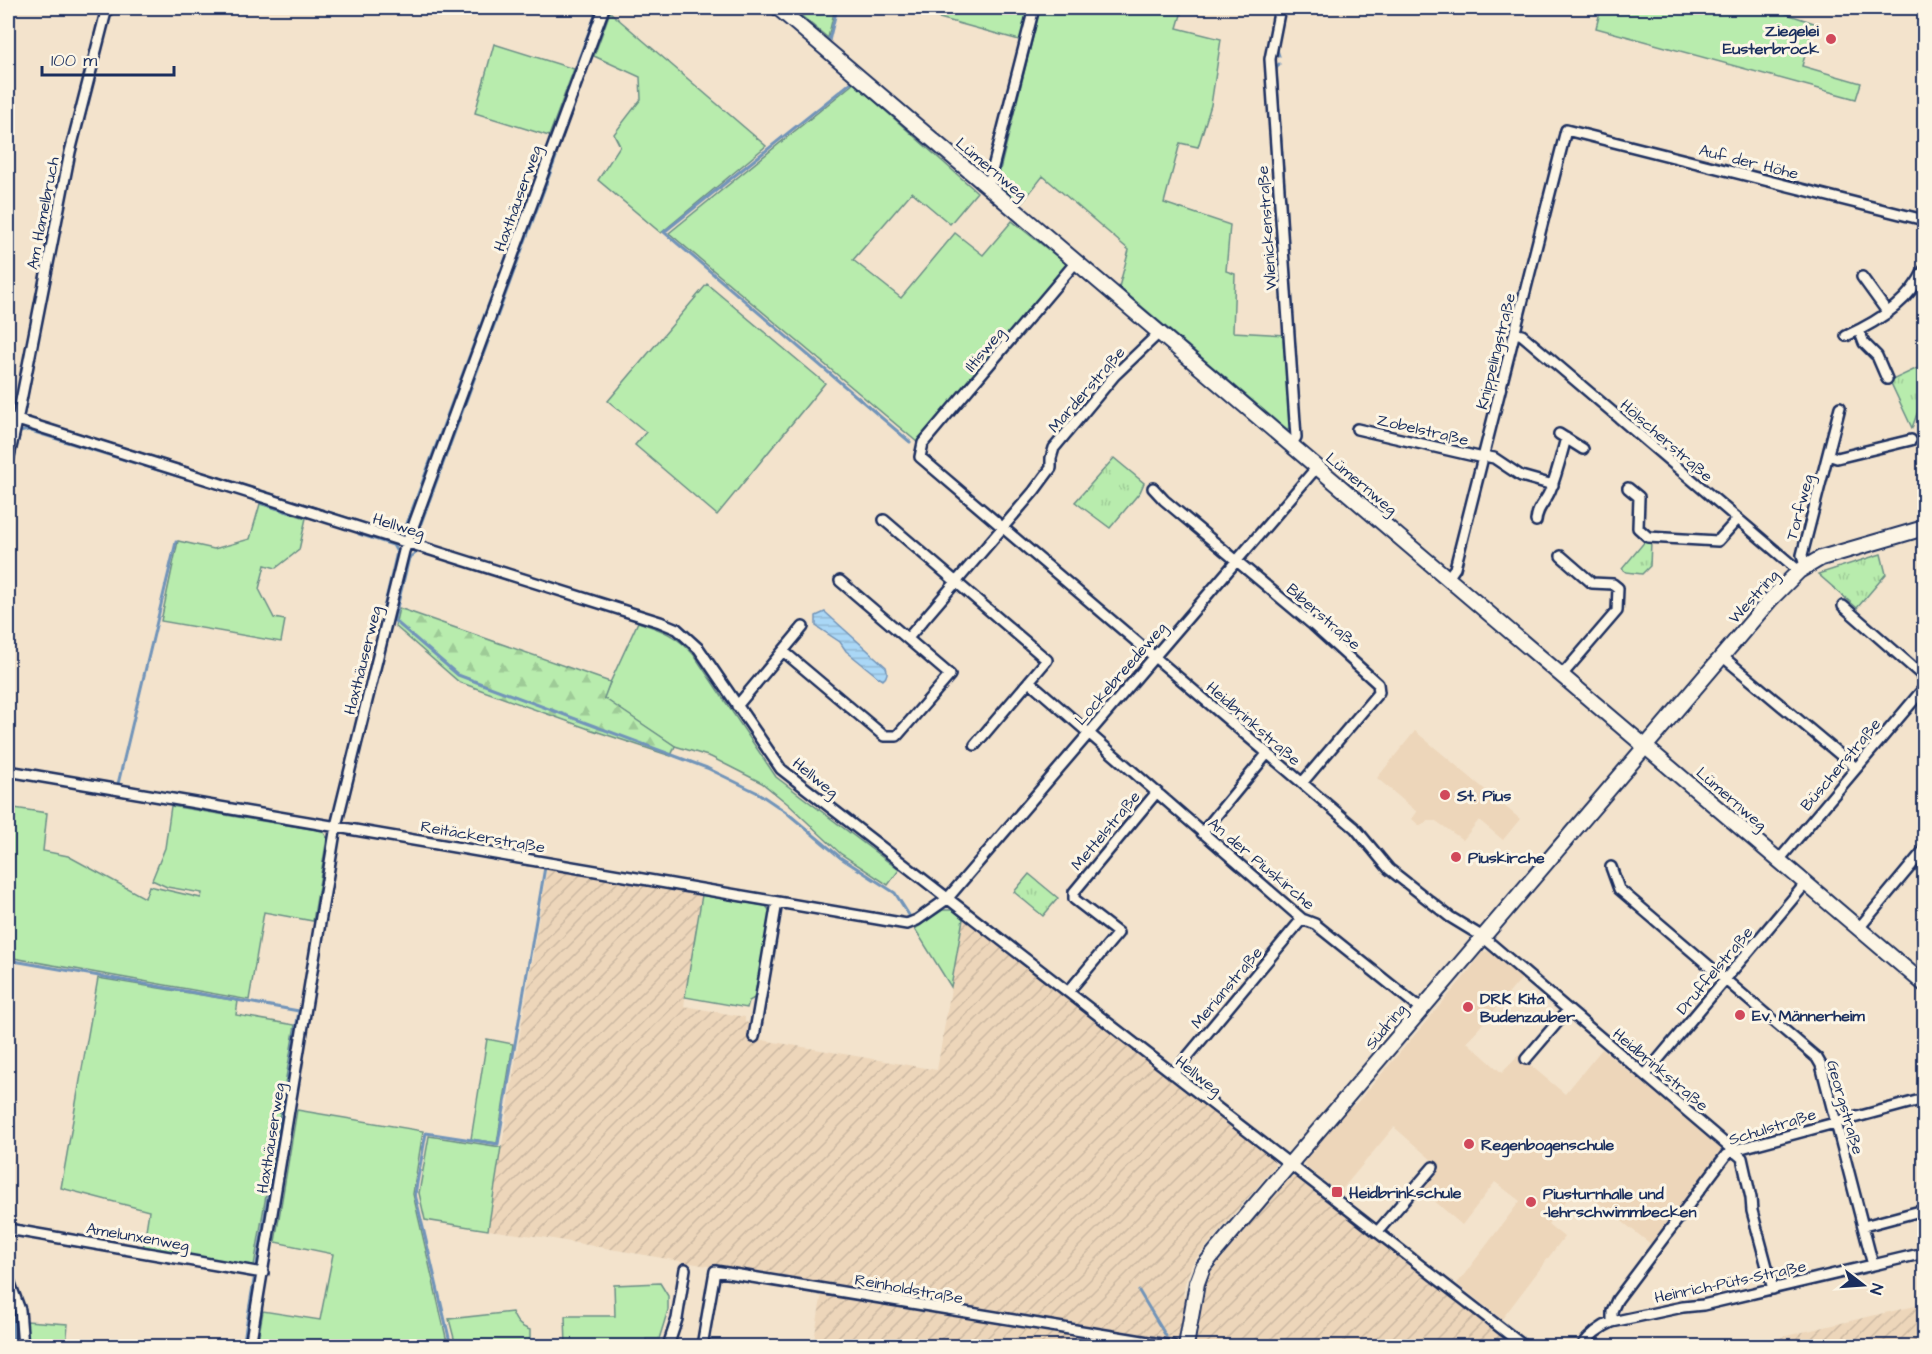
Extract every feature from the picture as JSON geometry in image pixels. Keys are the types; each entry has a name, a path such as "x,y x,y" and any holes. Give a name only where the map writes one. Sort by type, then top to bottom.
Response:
{"street":[{"name":"Am Hamelbruch","path":"8,461 12,419 70,152 107,8"},
{"name":"Haxthäuserweg","path":"250,1347 336,826 406,543 604,8"},
{"name":"Lümernweg","path":"778,8 1924,984"},
{"path":"988,187 1034,8"},
{"name":"Wienickenstraße","path":"1280,8 1270,59 1296,437 1291,445"},
{"name":"Auf der Höhe","path":"1566,130 1924,220"},
{"name":"Knippelingstraße","path":"1448,578 1455,568 1566,130"},
{"name":"Iltisweg","path":"920,457 922,443 1076,262"},
{"path":"1846,336 1888,313 1910,292 1924,270"},
{"path":"1862,277 1888,313"},
{"path":"1859,330 1864,344 1877,356 1887,379"},
{"name":"Marderstraße","path":"908,638 1035,491 1052,468 1051,458 1054,448 1114,376 1159,333"},
{"name":"Hölscherstraße","path":"1515,333 1522,335 1737,520 1802,569"},
{"name":"Torfweg","path":"1802,569 1802,555 1840,407"},
{"name":"Hellweg","path":"12,419 677,629 699,649 781,770 1378,1231 1524,1347"},
{"name":"Zobelstraße","path":"1356,429 1494,458 1521,476 1553,485"},
{"path":"1536,521 1537,512 1553,485 1562,436 1583,449"},
{"name":"Torfweg","path":"1828,455 1837,458 1911,440"},
{"name":"Heidbrinkstraße","path":"920,457 1355,828 1389,869 1450,917 1483,937 1734,1150 1742,1158 1752,1210 1773,1288"},
{"name":"Lockebreedeweg","path":"947,899 1317,467"},
{"name":"Biberstraße","path":"1154,488 1164,500 1378,684 1379,692 1302,783"},
{"path":"1628,488 1639,497 1638,528 1648,537 1718,541 1737,520"},
{"path":"884,520 1047,660 975,745"},
{"name":"Westring","path":"1646,746 1777,592 1802,569 1831,554 1924,528"},
{"path":"1561,556 1592,582 1612,584 1618,588 1617,611 1562,675"},
{"path":"783,651 884,736 897,736 950,675 840,581"},
{"path":"1843,606 1924,677"},
{"path":"737,705 803,627"},
{"path":"1722,656 1856,768"},
{"name":"An der Piuskirche","path":"1029,681 1302,919 1315,924 1421,1009"},
{"name":"Büscherstraße","path":"1779,860 1924,688"},
{"name":"Südring","path":"1186,1347 1197,1283 1203,1267 1646,746"},
{"path":"1202,833 1267,754"},
{"name":"Reitäckerstraße","path":"8,771 907,924 917,920 947,899"},
{"name":"Mettelstraße","path":"1068,992 1118,933 1074,899 1074,892 1157,792"},
{"path":"1859,928 1924,850"},
{"name":"Georgstraße","path":"1611,867 1618,889 1817,1058 1821,1065 1873,1265"},
{"name":"Druffelstraße","path":"1645,1075 1806,883"},
{"path":"754,1037 777,902"},
{"name":"Merianstraße","path":"1173,1074 1302,919"},
{"path":"1526,1059 1568,1010"},
{"name":"Schulstraße","path":"1612,1322 1611,1311 1617,1300 1726,1155 1734,1150 1924,1099"},
{"path":"1378,1231 1432,1167"},
{"path":"1864,1226 1924,1210"},
{"name":"Amelunxenweg","path":"8,1229 263,1273"},
{"name":"Heinrich-Püts-Straße","path":"1612,1322 1924,1253"},
{"path":"668,1347 677,1319 686,1269"},
{"name":"Reinholdstraße","path":"702,1347 716,1271 1173,1347"},
{"path":"8,1278 20,1310 23,1347"},
{"path":"1582,1347 1590,1335 1612,1322"}],"shaded area":[{"name":"St. Pius","path":"1415,731 1520,819 1503,840 1479,820 1463,840 1436,821 1428,821 1420,826 1412,819 1417,812 1377,778"},
{"path":"547,868 702,895 684,1006 745,1017 745,1022 753,1024 751,1038 937,1070 963,919 1274,1160 1275,1166 1193,1262 1185,1283 1183,1296 1187,1297 1180,1337 1173,1342 823,1286 542,1237 488,1230"},
{"path":"1490,951 1522,978 1467,1042 1502,1073 1518,1055 1565,1094 1602,1049 1724,1151 1652,1245 1577,1186 1548,1224 1564,1237 1502,1319 1457,1284 1520,1201 1495,1182 1462,1225 1423,1191 1441,1168 1394,1127 1339,1193 1305,1166 1304,1161 1346,1110 1356,1104 1469,971 1482,952"},
{"path":"1297,1176 1516,1346 1194,1346 1204,1290 1210,1272 1289,1177"},
{"path":"822,1293 1087,1337 1086,1346 813,1346"},
{"path":"1924,1304 1924,1346 1743,1346 1880,1314"}],"green space":[{"path":"792,8 835,8 828,38"},
{"path":"903,8 1032,8 1023,41"},
{"path":"1040,8 1183,8 1177,28 1221,39 1211,105 1198,147 1180,143 1164,203 1230,225 1226,271 1235,274 1233,332 1286,335 1291,428 1287,430 1119,287 1129,250 1043,176 1021,204 1001,187 998,178"},
{"path":"1601,8 1769,8 1814,23 1802,66 1861,83 1856,99 1596,28"},
{"path":"610,12 766,146 661,233 598,180 620,146 614,134 641,99 640,77 594,56"},
{"path":"494,44 574,69 549,136 475,113"},
{"path":"854,83 977,192 950,224 912,192 853,260 901,298 955,233 983,255 1012,221 1069,266 917,442 669,233"},
{"path":"707,284 825,383 717,515 635,445 646,432 608,401"},
{"path":"1922,366 1924,368 1924,394 1912,428 1890,381"},
{"path":"1114,458 1144,483 1140,492 1110,528 1075,502"},
{"path":"260,504 306,518 299,550 276,568 265,565 259,589 274,618 285,620 281,642 161,621 178,541 214,549 250,539"},
{"path":"1646,540 1651,541 1650,566 1642,574 1626,572 1622,569"},
{"path":"1881,554 1886,574 1857,608 1818,574"},
{"path":"399,608 610,682 604,698 675,746 671,756 459,682 395,626"},
{"path":"638,622 669,634 694,655 776,777 899,870 888,885 841,854 762,783 711,757 675,746 603,698"},
{"path":"171,806 323,831 327,838 313,921 264,912 249,1000 8,957 8,807 47,813 43,851 68,856 145,898 149,886 201,898 202,893 167,887 152,880 165,848"},
{"path":"1029,874 1058,898 1043,916 1014,892"},
{"path":"702,895 766,906 772,914 758,996 749,1001 747,1008 685,997"},
{"path":"943,910 953,910 963,919 951,987 915,929"},
{"path":"98,978 238,1001 236,1015 295,1025 254,1266 143,1249 149,1211 61,1188"},
{"path":"487,1039 513,1044 497,1143 471,1139"},
{"path":"297,1110 423,1131 413,1194 448,1346 257,1346 263,1311 320,1320 333,1254 275,1242"},
{"path":"429,1136 501,1147 488,1230 425,1220 419,1193"},
{"path":"660,1283 668,1296 668,1310 659,1339 646,1339 646,1346 566,1346 565,1316 615,1316 614,1285"},
{"path":"512,1312 518,1323 530,1330 530,1346 456,1346 449,1319"},
{"path":"26,1321 68,1324 66,1346 27,1346"}],"water":[{"path":"825,612 886,667 887,674 883,680 846,651 840,642 816,626 816,616"}],"waterway":[{"path":"73,157 112,8"},
{"path":"578,61 598,8"},
{"path":"829,41 837,8"},
{"path":"1281,23 1285,8"},
{"path":"1276,47 1279,56"},
{"path":"1279,64 1276,69 1296,362"},
{"path":"1001,189 996,179 1020,80"},
{"path":"853,81 664,232 910,442"},
{"path":"420,542 417,534 556,157"},
{"path":"405,529 514,236"},
{"path":"1516,310 1521,291"},
{"path":"24,413 37,341"},
{"path":"34,420 395,533"},
{"path":"8,426 9,436"},
{"path":"20,432 28,430 187,479"},
{"path":"8,482 20,432"},
{"path":"261,503 292,513"},
{"path":"359,534 393,545 397,552 384,608"},
{"path":"118,784 176,542"},
{"path":"417,552 409,558 394,620 458,675 707,768 758,793 786,812 841,858 895,893 909,915"},
{"path":"172,804 286,823"},
{"path":"462,853 528,865"},
{"path":"451,1346 415,1194 426,1133 498,1144 545,867"},
{"path":"8,960 299,1011 257,1264"},
{"path":"243,1346 254,1280"},
{"path":"1139,1291 1166,1336"},
{"path":"8,1299 12,1316 14,1346"}],"place":[{"name":"Ziegelei Eusterbrock","path":"1831,39"},
{"name":"St. Pius","path":"1445,795"},
{"name":"Piuskirche","path":"1456,857"},
{"name":"DRK Kita Budenzauber","path":"1468,1007"},
{"name":"Ev. Männerheim","path":"1740,1015"},
{"name":"Regenbogenschule","path":"1469,1144"},
{"name":"Heidbrinkschule","path":"1337,1192"},
{"name":"Piusturnhalle und -lehrschwimmbecken","path":"1531,1202"}]}
